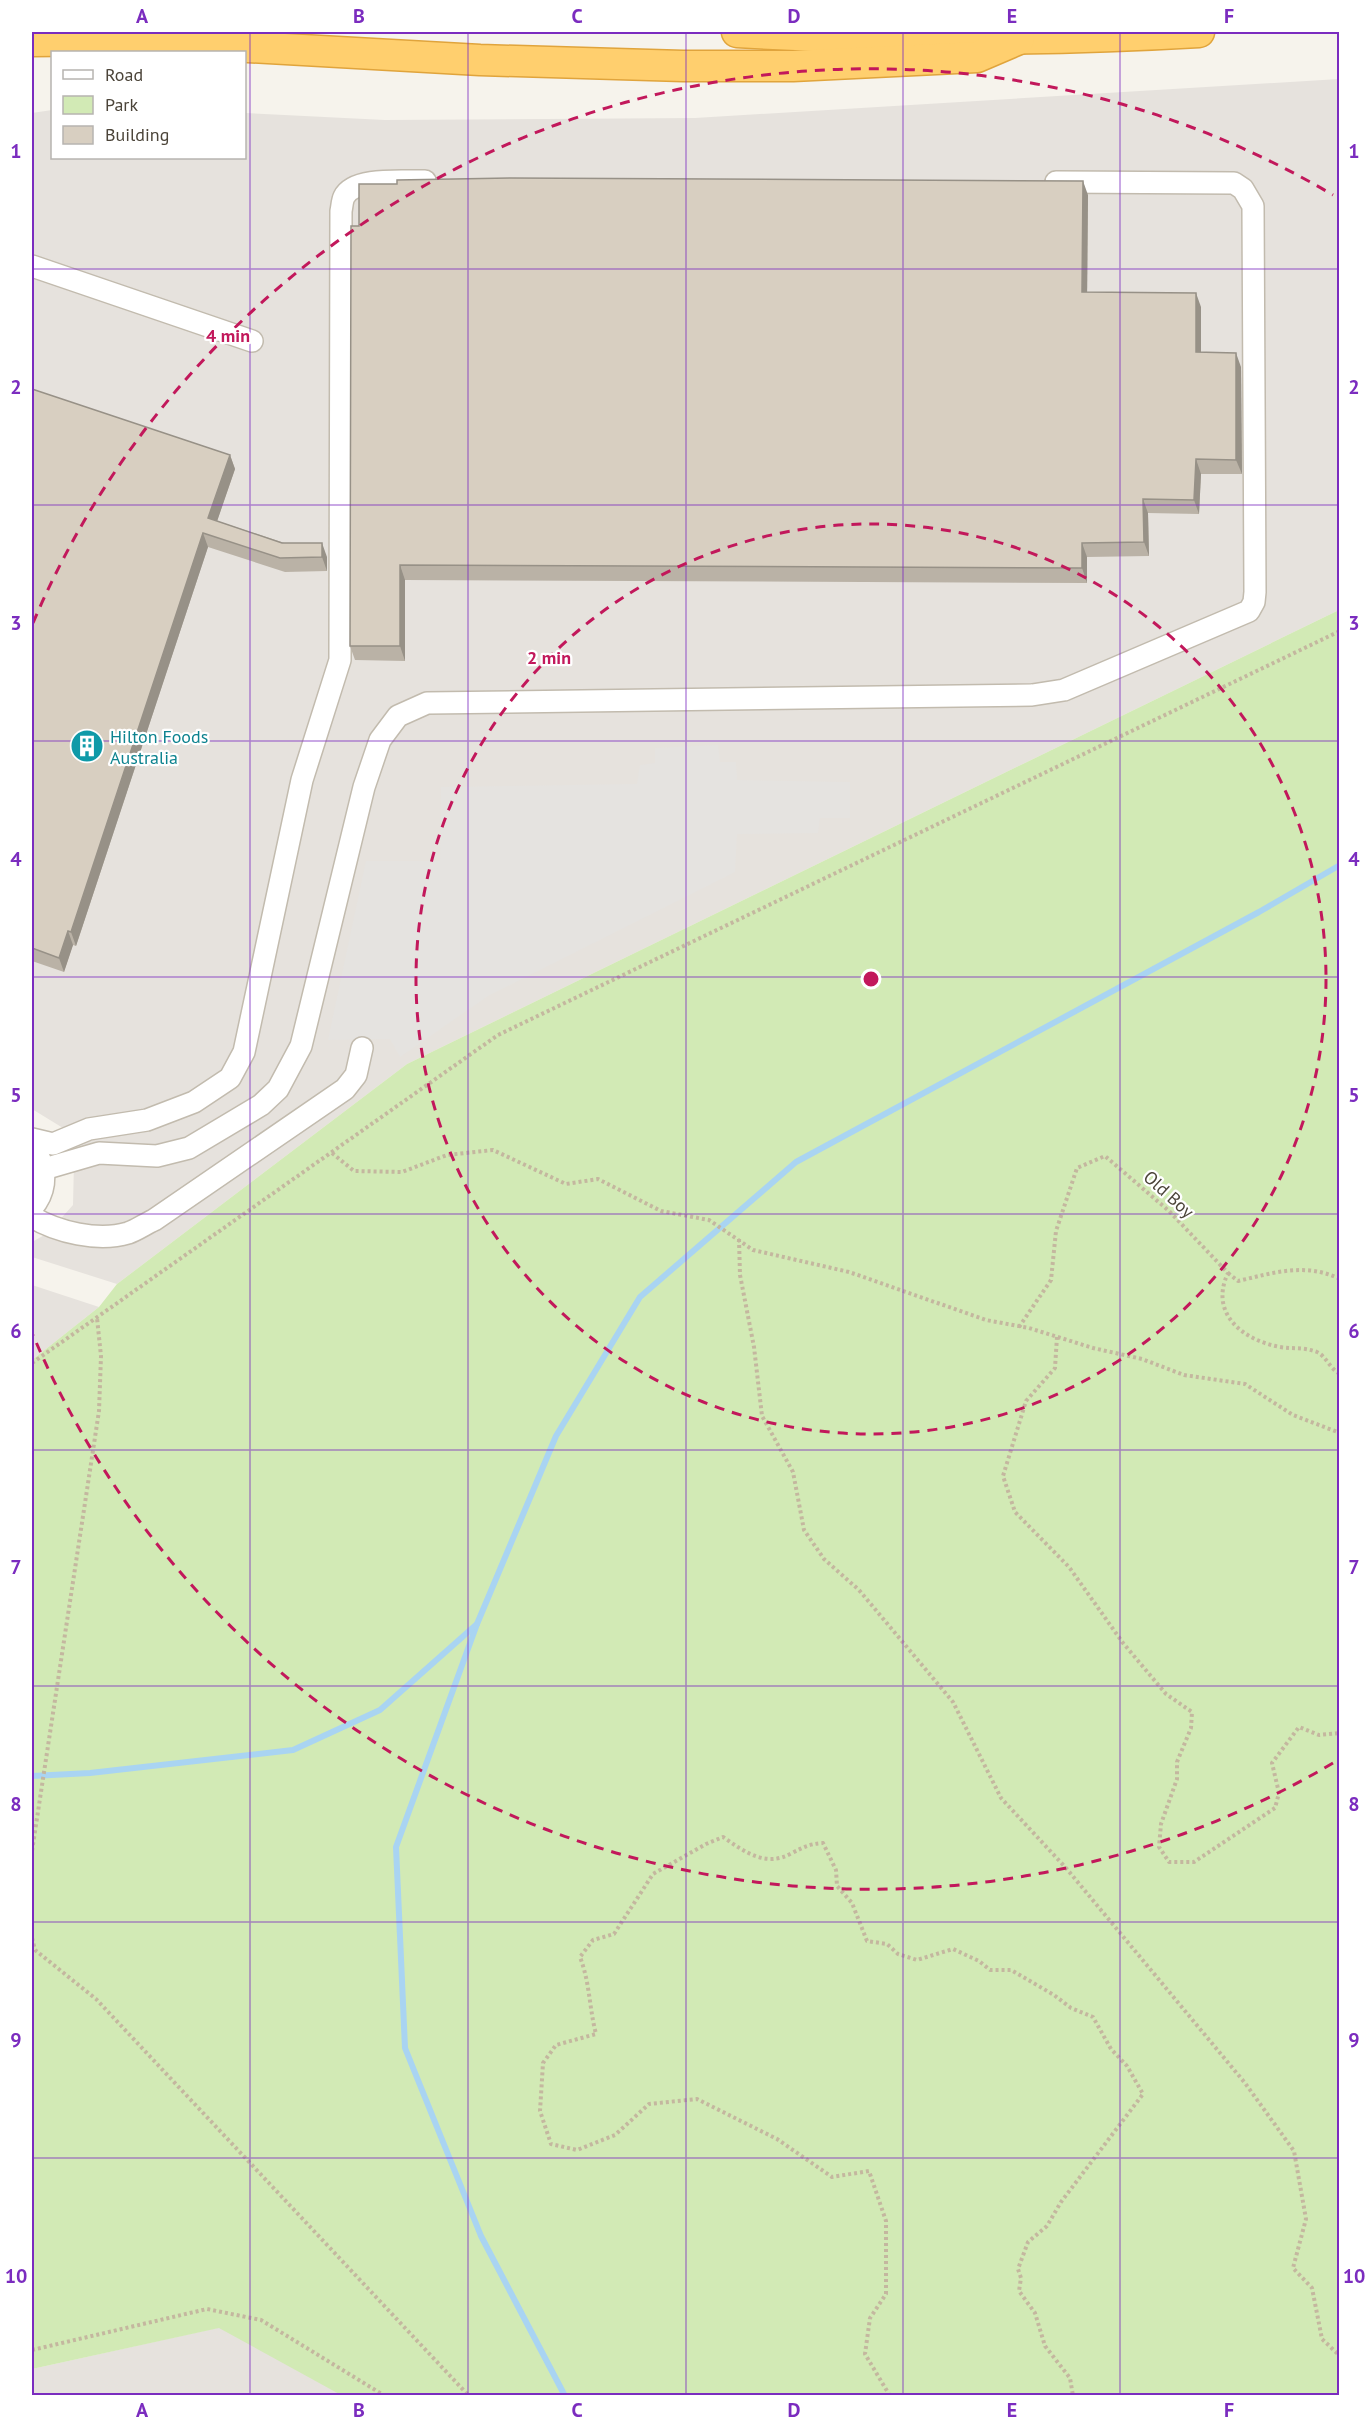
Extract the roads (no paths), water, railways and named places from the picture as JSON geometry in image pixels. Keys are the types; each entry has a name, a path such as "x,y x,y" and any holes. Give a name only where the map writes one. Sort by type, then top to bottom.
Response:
{"highway":[{"path":"737,32 1019,39 1199,32"},
{"path":"32,41 124,40 480,60 793,66 977,57 1019,39"}],"street":[{"path":"32,1139 53,1144 89,1129 147,1120 194,1102 230,1078 243,1052 302,780 340,660 341,211 344,197 352,188 366,183 446,181"},
{"path":"44,1169 99,1153 157,1156 189,1149 261,1105 278,1089 301,1046 364,787 380,740 398,716 427,703 1032,695 1064,690 1248,611 1254,602 1255,592 1253,206 1249,196 1234,183 1030,182"},
{"path":"32,266 252,341"},
{"path":"32,1217 45,1224 74,1233 100,1235 127,1233 154,1220 345,1089 356,1075 362,1048"},
{"path":"32,1143 44,1169 44,1187 32,1208"}],"waterway":[{"path":"32,1776 90,1773 293,1750 380,1710 477,1624 556,1436 640,1297 796,1162 1259,912 1340,865"},
{"path":"477,1624 396,1847 405,2048 481,2236 565,2396"}],"place":[{"name":"Hilton Foods Australia","path":"87,746"}]}
